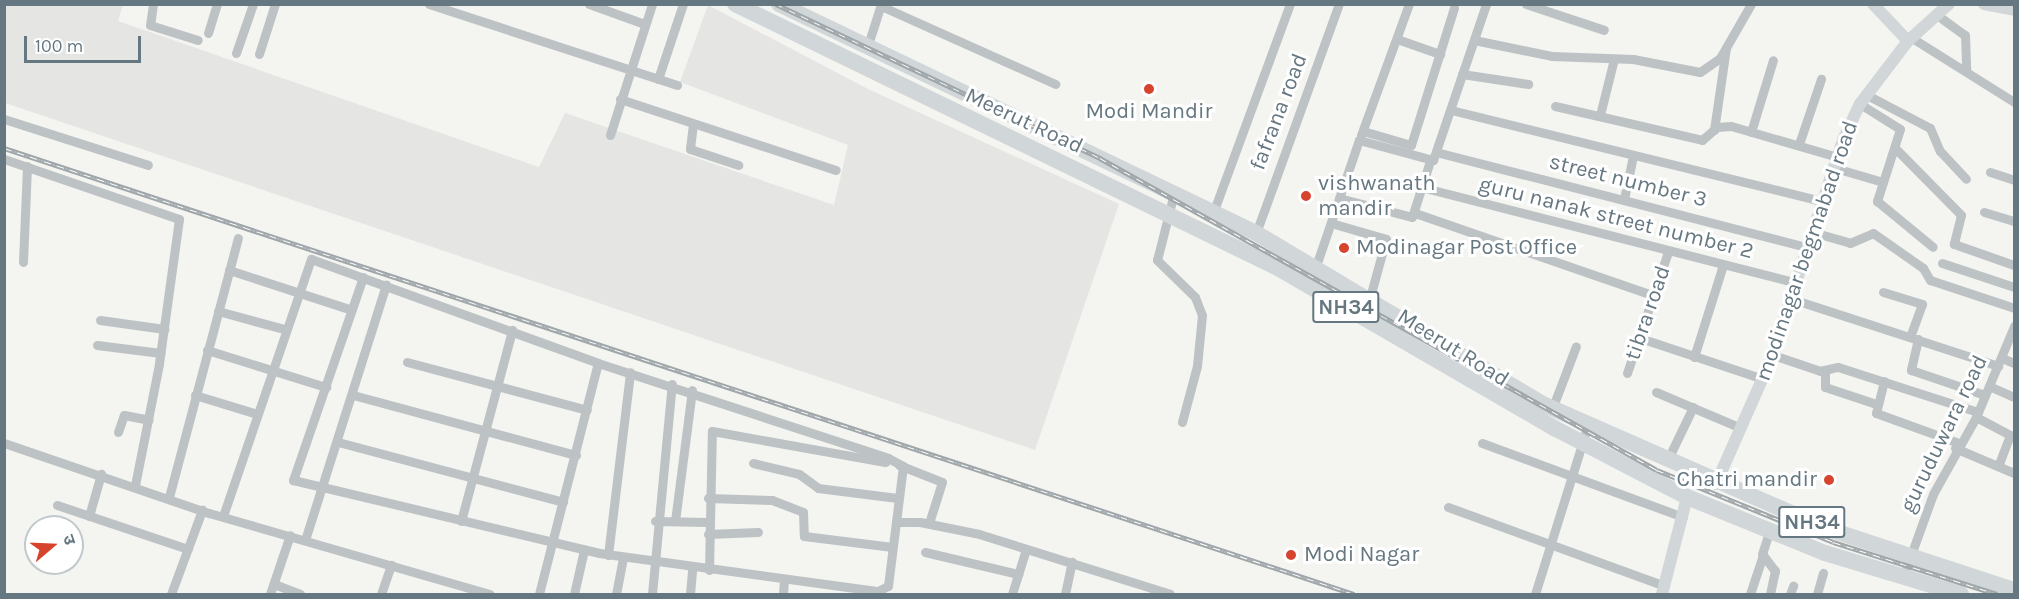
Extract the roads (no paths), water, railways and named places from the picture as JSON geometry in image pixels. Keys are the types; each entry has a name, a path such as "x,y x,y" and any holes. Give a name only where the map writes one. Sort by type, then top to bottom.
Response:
{"highway":[{"name":"Meerut Road","path":"735,4 1122,189 1278,268 1583,443 1688,497 1770,530 1903,577 1961,594"},
{"name":"Meerut Road","path":"778,4 1256,233 1370,297 1552,409 1716,484 1909,558 2014,590"},
{"path":"1122,189 1130,171"}],"street":[{"path":"153,4 150,25 198,40"},
{"path":"208,33 217,4"},
{"path":"236,53 253,4"},
{"path":"259,54 275,4"},
{"path":"429,4 677,85"},
{"path":"589,4 645,24"},
{"path":"610,135 629,69 652,4"},
{"path":"658,79 683,4"},
{"name":"fafrana road","path":"1213,213 1290,4"},
{"name":"fafrana road","path":"1256,233 1339,4"},
{"path":"1316,266 1409,4"},
{"path":"1340,198 1407,218 1415,213 1425,188 1430,161 1436,152 1452,110 1486,4"},
{"path":"1526,4 1604,30"},
{"path":"1474,40 1552,56 1614,59 1700,72 1726,48 1751,4"},
{"path":"1873,4 1910,39 2014,102"},
{"name":"modinagar begmabad road","path":"1716,484 1773,355 1816,233 1836,163 1863,99 1910,39 1948,4"},
{"path":"867,48 881,5 1055,84"},
{"path":"1987,5 2014,10"},
{"path":"1361,135 1412,145 1454,9"},
{"path":"1936,15 1965,35 1966,71"},
{"path":"1396,39 1440,54"},
{"path":"1714,130 1726,48"},
{"path":"1600,115 1614,59"},
{"path":"1751,132 1773,60"},
{"path":"1462,74 1528,84"},
{"path":"1799,144 1821,79"},
{"path":"620,99 836,170"},
{"path":"1863,99 1897,125 1895,148 1883,182 1880,207 1933,247"},
{"path":"1863,99 1930,128 1940,151 1966,179"},
{"path":"1556,106 1702,140 1721,125 1799,144 1836,163 1883,182"},
{"name":"street number 3","path":"1452,110 1825,202"},
{"path":"4,119 148,165"},
{"path":"693,124 690,149 738,165"},
{"path":"1361,135 1430,161"},
{"path":"1895,148 1962,214 1954,244 2014,265"},
{"name":"street number 3","path":"1436,152 1811,248"},
{"path":"1624,200 1634,156"},
{"path":"4,159 176,215 161,353 135,485"},
{"path":"23,262 27,166"},
{"path":"1990,172 2014,180"},
{"name":"guru nanak street number 2","path":"1425,188 1668,252 1798,283"},
{"path":"1174,193 1157,260 1195,297 1202,315 1197,366 1182,422"},
{"path":"1984,212 2014,221"},
{"path":"1415,213 1655,296"},
{"path":"1331,223 1386,239 1370,297"},
{"path":"1816,233 1850,243 1873,233 1923,268 1930,280 2014,308"},
{"path":"169,497 237,238"},
{"name":"tibra road","path":"1627,373 1655,296 1668,252"},
{"path":"223,516 308,260 386,285 598,363 692,390 942,482 929,523"},
{"path":"1942,263 2014,287"},
{"path":"1694,357 1723,265"},
{"path":"229,270 296,294 351,310"},
{"path":"363,277 326,387 291,477 323,488 608,555 692,569 784,579 855,592 890,590 897,498 903,466"},
{"path":"305,540 353,395 386,285"},
{"path":"1883,292 1922,304 1914,338 1911,369 2014,397"},
{"path":"1792,299 1914,338 2000,362 2014,363"},
{"path":"218,311 284,329"},
{"path":"100,320 164,329"},
{"name":"guruduwara road","path":"1903,577 1957,445 1977,414 2014,326"},
{"path":"461,521 512,330"},
{"path":"1640,338 1762,379"},
{"path":"97,345 161,353"},
{"path":"1552,409 1576,346"},
{"path":"207,350 326,387"},
{"path":"1773,355 1826,370 1838,367 1977,414 2010,435 1998,466"},
{"path":"406,362 587,410"},
{"path":"539,594 598,363"},
{"path":"1826,370 1825,387 1876,404"},
{"path":"608,555 630,372"},
{"path":"1884,381 1876,404 1880,416 1957,445 2014,472"},
{"path":"652,594 655,521 672,384"},
{"path":"675,522 692,390"},
{"path":"1656,392 1741,428"},
{"path":"195,395 257,414"},
{"path":"353,395 576,455"},
{"path":"1667,461 1693,407"},
{"path":"118,432 124,415 149,420"},
{"path":"1535,594 1588,425"},
{"path":"709,570 707,522 710,435 718,430 903,466"},
{"path":"338,442 563,502"},
{"path":"4,443 135,485 202,510 490,594"},
{"path":"1482,443 1683,517"},
{"path":"753,464 800,474 818,488 897,498"},
{"path":"89,516 101,474"},
{"path":"1448,507 1663,590 1688,497"},
{"path":"708,498 772,500 803,512 804,536 892,547"},
{"path":"57,505 188,549"},
{"path":"171,594 202,510"},
{"path":"655,521 707,522"},
{"path":"896,522 929,523 1072,562 1170,594"},
{"path":"1750,594 1770,530"},
{"path":"708,534 758,532"},
{"path":"270,594 290,535"},
{"path":"1012,594 1026,549"},
{"path":"574,594 584,550"},
{"path":"925,552 1018,574"},
{"path":"1763,555 1775,571 1770,594"},
{"path":"616,594 623,558"},
{"path":"1065,594 1072,562"},
{"path":"381,594 391,565"},
{"path":"690,594 692,569"},
{"path":"1817,594 1823,573"},
{"path":"783,594 784,579"},
{"path":"274,584 300,594"}],"railway":[{"path":"776,4 1100,158 1657,470 1833,542 1997,594"},
{"path":"4,148 1354,594"}],"place":[{"name":"Modi Mandir","path":"1149,89"},
{"name":"vishwanath mandir","path":"1306,196"},
{"name":"Modinagar Post Office","path":"1344,248"},
{"name":"Chatri mandir","path":"1829,480"},
{"name":"Modi Nagar","path":"1291,555"}]}
